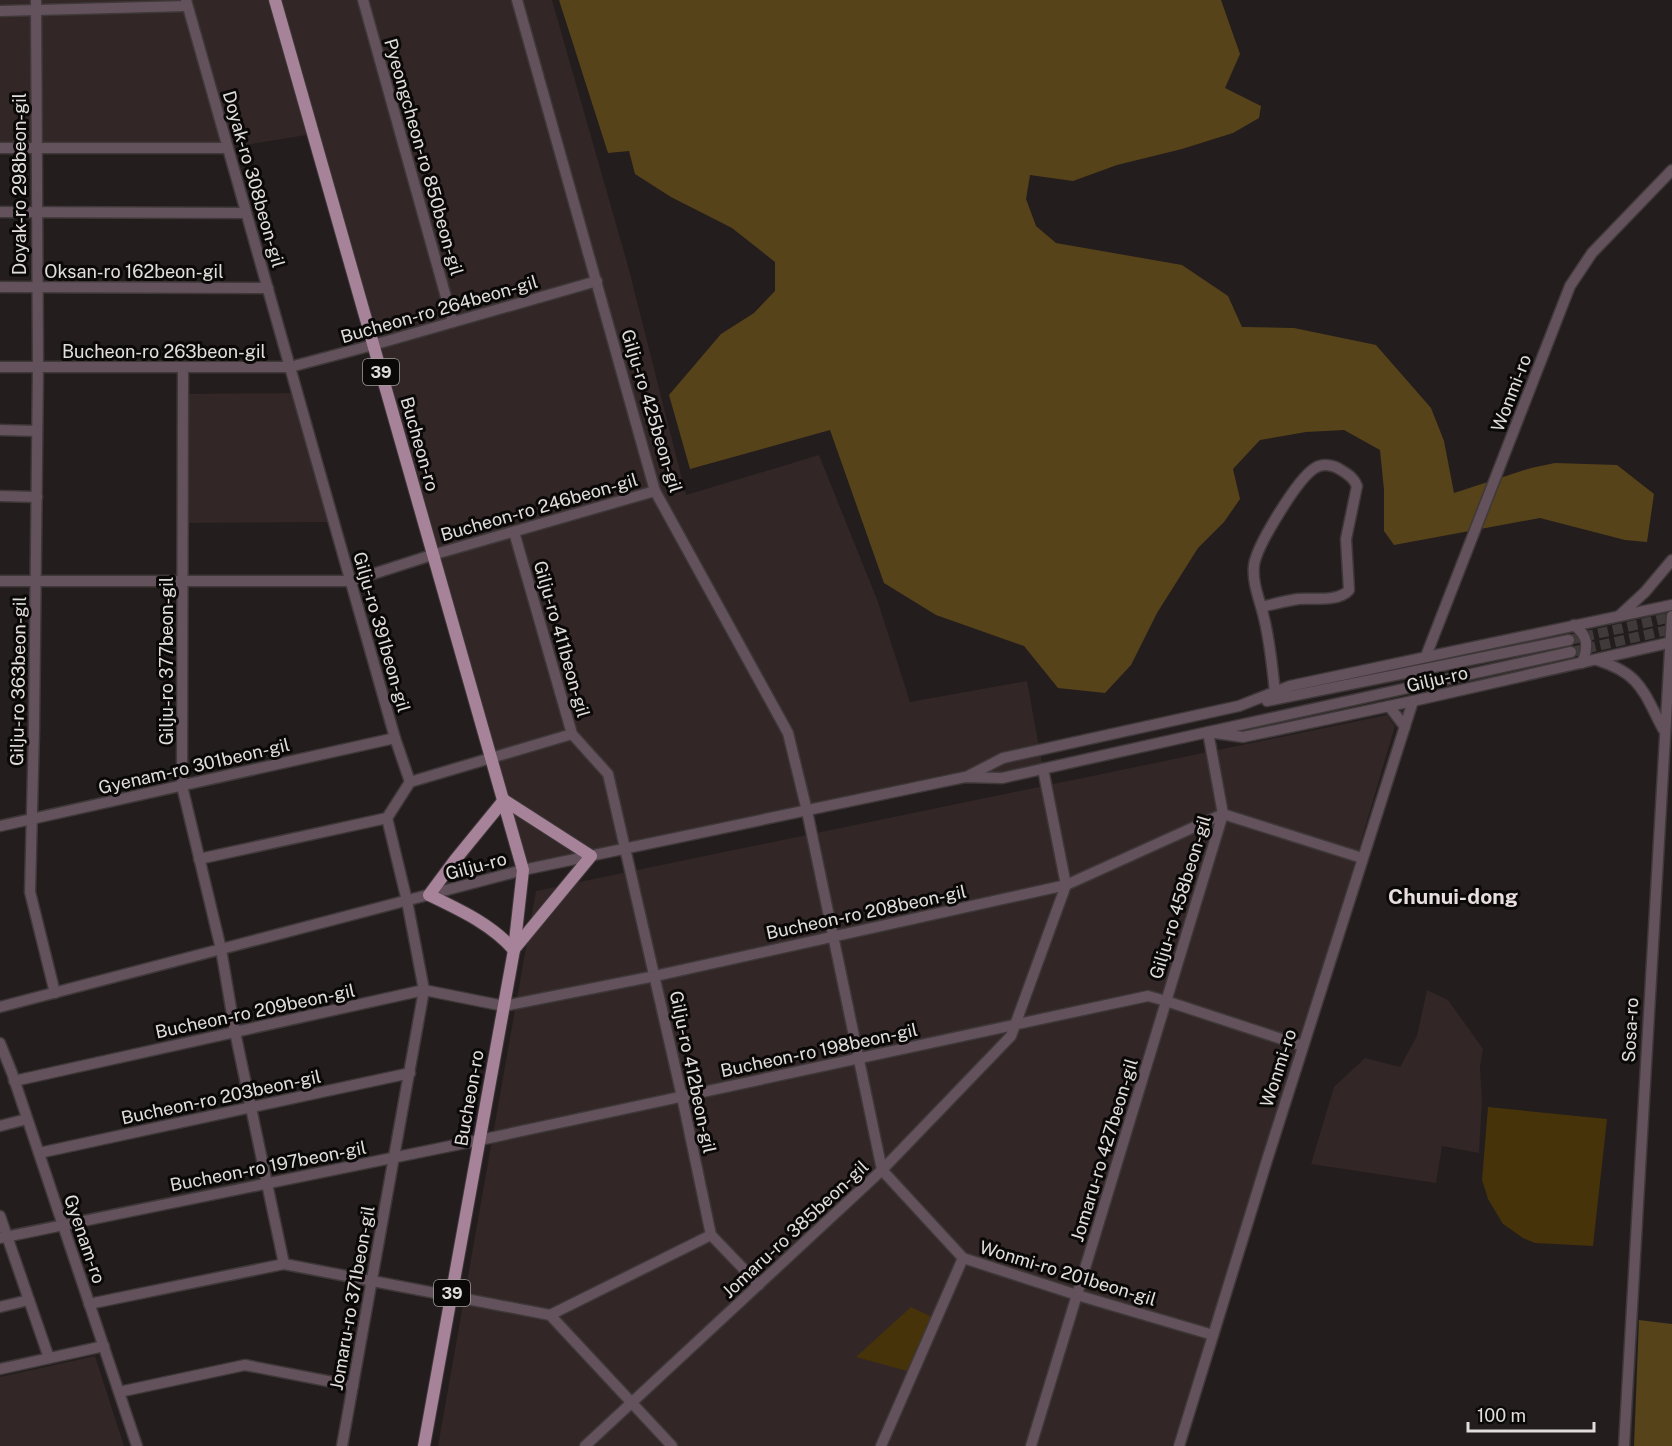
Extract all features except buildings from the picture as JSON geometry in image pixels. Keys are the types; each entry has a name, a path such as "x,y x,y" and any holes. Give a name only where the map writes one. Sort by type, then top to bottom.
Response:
{"main road":[{"name":"Bucheon-ro","path":"274,0 523,870 514,950 424,1446"},
{"path":"504,800 591,856 514,950 504,939 477,919 429,895 504,800"}],"street":[{"name":"Pyeongcheon-ro 850beon-gil","path":"363,0 453,322"},
{"name":"Gilju-ro 425beon-gil","path":"517,0 656,492 788,733 807,810 859,1059"},
{"path":"0,11 36,5 187,3"},
{"name":"Doyak-ro 308beon-gil","path":"187,3 290,367"},
{"name":"Doyak-ro 298beon-gil","path":"36,5 38,367"},
{"path":"0,148 227,148"},
{"name":"Wonmi-ro","path":"1426,656 1570,286 1592,253 1672,170"},
{"path":"0,212 246,213"},
{"name":"Bucheon-ro 264beon-gil","path":"290,367 597,281"},
{"name":"Oksan-ro 162beon-gil","path":"0,287 267,288"},
{"name":"Gilju-ro 363beon-gil","path":"38,367 33,819 30,892 55,993"},
{"name":"Gilju-ro 377beon-gil","path":"183,367 182,786 221,949 235,1032 284,1264"},
{"name":"Bucheon-ro 263beon-gil","path":"0,368 290,367"},
{"name":"Gilju-ro 391beon-gil","path":"290,367 410,782"},
{"path":"0,430 37,431"},
{"path":"1261,607 1298,599 1336,597 1346,594 1348,590 1346,539 1357,494 1356,483 1340,468 1323,465 1311,471 1294,492 1265,537 1257,554 1254,567 1256,586 1261,607 1269,640 1275,692"},
{"name":"Bucheon-ro 246beon-gil","path":"0,581 351,581 432,555 656,492"},
{"path":"0,496 37,497"},
{"name":"Gilju-ro 411beon-gil","path":"514,532 572,734 608,774 625,849"},
{"path":"1618,616 1645,592 1672,560"},
{"name":"Gilju-ro","path":"1239,706 1290,686 1672,605"},
{"name":"Sosa-ro","path":"1624,1446 1672,616"},
{"path":"1574,625 1584,633 1586,640 1586,654 1582,663"},
{"name":"Gilju-ro","path":"965,777 1003,758 1239,706 1569,640"},
{"name":"Gilju-ro","path":"1208,732 1243,736 1413,701 1671,642"},
{"name":"Gilju-ro","path":"0,1007 523,870 965,777 1002,778 1571,652"},
{"path":"1596,660 1618,667 1631,675 1643,690 1664,731"},
{"name":"Wonmi-ro","path":"1179,1446 1413,701"},
{"path":"1389,706 1405,727"},
{"name":"Gilju-ro 458beon-gil","path":"1166,1001 1223,814 1208,732"},
{"path":"199,859 387,818 410,782 572,734"},
{"name":"Gyenam-ro 301beon-gil","path":"0,826 396,738"},
{"path":"1060,746 1050,751 1049,758 1063,765"},
{"path":"1043,769 1066,885"},
{"path":"1223,814 1362,858"},
{"name":"Bucheon-ro 208beon-gil","path":"504,1006 655,976 1066,885 1223,814"},
{"path":"387,818 407,901 424,990"},
{"name":"Gilju-ro 412beon-gil","path":"625,849 711,1235"},
{"name":"Jomaru-ro 385beon-gil","path":"585,1446 882,1170 1011,1036 1066,885"},
{"name":"Bucheon-ro 209beon-gil","path":"0,1075 13,1077 235,1032 424,990 504,1006"},
{"name":"Jomaru-ro 371beon-gil","path":"342,1446 424,990"},
{"name":"Bucheon-ro 198beon-gil","path":"480,1140 1148,996 1303,1047"},
{"name":"Jomaru-ro 427beon-gil","path":"1031,1446 1166,1001"},
{"name":"Gyenam-ro","path":"0,1043 137,1446"},
{"path":"859,1059 882,1170"},
{"name":"Bucheon-ro 203beon-gil","path":"39,1153 410,1073"},
{"path":"0,1126 27,1119"},
{"name":"Bucheon-ro 197beon-gil","path":"4,1237 480,1140"},
{"name":"Wonmi-ro 201beon-gil","path":"882,1170 963,1258 1213,1335"},
{"path":"0,1216 4,1237 49,1358"},
{"path":"550,1315 711,1235 759,1285"},
{"path":"881,1446 963,1258"},
{"path":"89,1304 284,1264 550,1315 672,1446"},
{"path":"0,1307 29,1300"},
{"path":"0,1369 104,1346"},
{"path":"119,1392 245,1365 353,1386"}],"shaded area":[{"path":"0,0 552,0 628,266 686,495 819,455 878,602 910,702 1027,681 1043,769 523,870 313,134 227,148 0,148"},
{"path":"559,0 1221,0 1240,54 1225,88 1261,106 1259,118 1233,133 1182,149 1117,165 1073,181 1030,175 1026,199 1036,226 1056,243 1182,265 1228,296 1242,327 1294,328 1376,345 1431,408 1444,441 1454,493 1531,468 1555,463 1617,465 1654,494 1647,542 1625,540 1540,518 1394,545 1384,531 1384,490 1380,450 1344,430 1306,432 1260,440 1233,469 1240,499 1224,522 1198,548 1157,613 1131,665 1105,693 1058,688 1024,646 936,615 884,583 830,430 690,469 669,395 721,334 754,313 775,291 775,262 732,228 671,197 635,174 629,151 608,153"},
{"path":"297,393 334,522 183,523 183,394"},
{"path":"1387,715 1395,726 1326,960 1172,1446 438,1446 536,891"},
{"path":"1427,990 1448,1000 1483,1049 1480,1066 1482,1101 1479,1153 1442,1146 1436,1183 1311,1164 1334,1087 1365,1058 1400,1067 1417,1036"},
{"path":"1488,1107 1607,1119 1593,1246 1535,1243 1523,1238 1503,1224 1488,1199 1482,1180"},
{"path":"911,1307 932,1317 907,1371 856,1357"},
{"path":"1639,1320 1672,1324 1672,1446 1634,1446"},
{"path":"95,1356 124,1446 0,1446 0,1377"}],"tunnel":[{"path":"1569,640 1672,617"},
{"path":"1571,652 1672,629"}],"district":[{"name":"Chunui-dong","path":"1453,896"}]}
